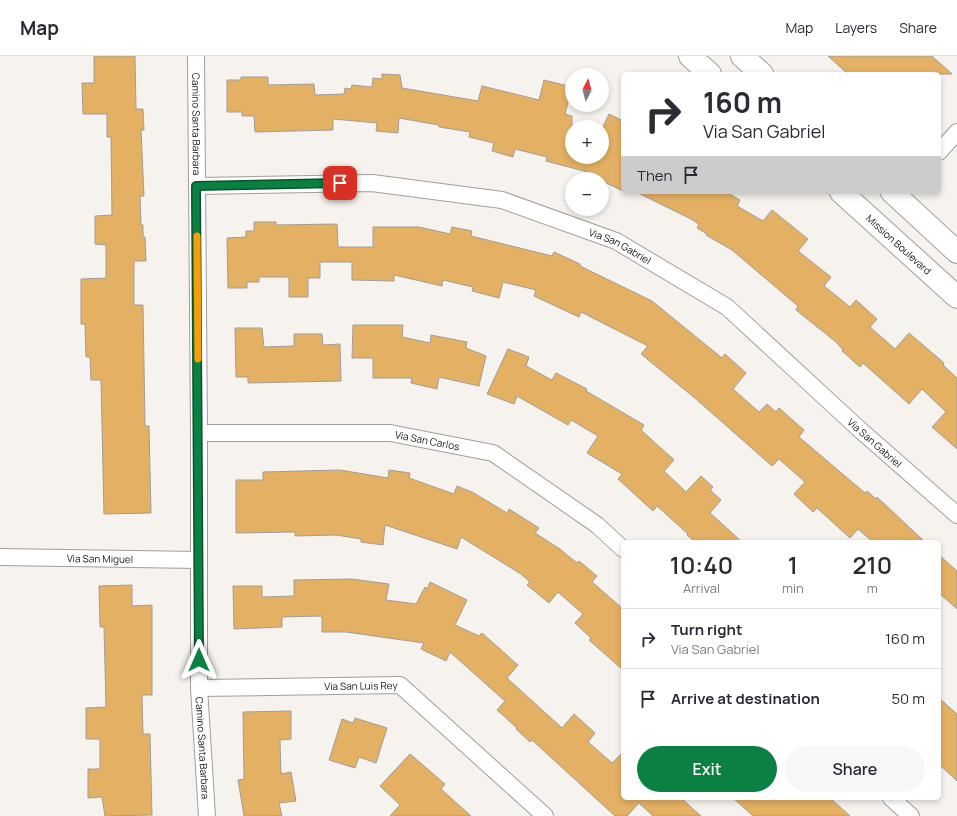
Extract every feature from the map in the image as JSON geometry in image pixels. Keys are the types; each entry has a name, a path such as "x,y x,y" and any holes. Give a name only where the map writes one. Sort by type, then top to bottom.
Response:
{"main road":[{"path":"690,56 708,72"},
{"path":"742,56 760,72"},
{"name":"Mission Boulevard","path":"843,194 957,297"},
{"path":"898,194 957,252"}],"street":[{"name":"Camino Santa Barbara","path":"196,56 199,433 199,688 207,816"},
{"path":"941,150 957,132"},
{"name":"Via San Gabriel","path":"196,186 372,183 502,200 616,241 728,307 858,428 957,515"},
{"name":"Via San Carlos","path":"199,433 390,433 493,453 597,525 621,547"},
{"name":"Via San Miguel","path":"0,557 199,560"},
{"name":"Via San Luis Rey","path":"199,688 400,685 545,816"},
{"path":"893,800 911,816"}],"building":[{"path":"94,56 135,56 136,109 143,109 144,130 141,130 144,196 140,196 141,225 143,225 143,237 145,237 146,261 134,261 134,305 143,305 145,426 149,426 151,513 104,514 101,380 91,380 90,357 86,357 85,324 81,324 81,279 106,278 106,245 95,244 95,216 112,215 111,137 107,137 107,114 83,114 82,83 94,83"},
{"path":"828,56 932,56 952,74 941,74 941,72 846,72"},
{"path":"382,74 400,75 402,88 478,101 482,86 539,100 544,80 565,85 565,114 572,116 572,120 565,120 565,164 609,164 609,120 606,120 609,114 621,120 621,190 609,184 609,172 587,172 546,161 547,157 515,149 513,157 492,151 494,143 469,137 470,132 439,127 439,125 399,118 398,133 376,131 377,123 333,119 333,130 255,132 254,116 242,116 242,112 227,112 227,80 241,80 241,77 268,77 268,85 314,84 315,95 344,94 345,88 351,89 352,85 372,87 373,78 382,79"},
{"path":"640,194 730,194 740,200 737,206 763,221 772,210 808,239 798,251 831,277 824,286 850,307 856,300 877,319 870,327 895,349 909,333 944,363 943,365 957,378 957,449 932,427 946,412 922,389 909,404 863,363 860,367 842,351 843,350 836,342 796,310 798,306 732,250 697,228 699,224"},
{"path":"254,222 276,222 276,225 337,224 338,247 373,247 373,227 419,227 450,234 452,227 472,231 471,236 552,256 554,252 580,264 580,266 652,301 722,358 725,354 746,373 733,389 759,412 767,404 776,412 779,408 804,430 799,437 865,493 867,491 876,499 877,497 923,540 871,540 858,529 850,538 817,508 813,512 794,494 805,482 779,459 772,466 696,399 641,354 648,346 581,312 579,317 534,296 536,290 503,282 499,298 472,291 473,287 443,280 442,286 394,275 394,281 352,280 352,262 320,262 320,278 308,278 308,297 289,297 289,277 259,277 259,282 247,282 247,288 228,288 227,238 246,237 246,231 254,231"},
{"path":"353,325 403,325 402,337 430,343 431,335 467,342 466,348 486,356 479,386 439,377 437,389 411,383 412,378 373,378 373,358 352,358"},
{"path":"235,328 262,328 264,347 294,346 294,334 322,334 323,345 340,344 341,381 248,383 248,377 236,377"},
{"path":"508,349 529,357 526,366 552,380 556,373 587,389 586,391 644,425 641,430 674,460 664,471 686,492 701,476 713,487 710,490 721,500 710,513 740,540 693,540 657,506 653,511 618,479 622,474 587,453 598,436 571,420 568,425 517,396 514,404 487,394"},
{"path":"340,470 388,478 389,470 410,473 409,478 454,494 457,486 474,493 507,513 509,509 539,528 535,533 560,549 577,563 579,561 597,576 592,582 621,607 621,668 589,640 591,638 575,623 583,614 558,592 549,603 527,585 530,582 521,574 461,537 457,549 385,525 383,545 361,542 361,539 336,535 295,536 295,532 236,533 236,480 263,480 263,472"},
{"path":"941,557 957,571 957,609 941,595"},
{"path":"352,579 389,584 386,600 416,604 425,587 427,589 430,582 467,600 455,625 479,636 482,633 518,665 507,678 562,728 574,714 595,733 588,742 612,763 621,754 621,800 683,800 701,816 653,816 639,803 627,816 615,816 532,740 530,742 516,729 517,728 497,710 505,701 450,652 446,661 421,649 424,643 346,632 322,632 322,616 282,617 282,627 234,629 233,586 262,586 262,597 294,596 294,580"},
{"path":"132,585 132,606 152,605 152,695 142,695 143,734 150,734 152,815 105,816 102,797 88,798 88,769 100,769 100,739 86,739 86,708 106,707 104,627 100,627 99,586"},
{"path":"941,700 957,714 957,781 941,766"},
{"path":"291,711 291,739 280,740 281,774 291,772 296,801 279,803 282,816 244,816 238,780 244,779 243,712"},
{"path":"355,718 387,728 376,763 359,757 355,768 329,760 342,719 353,723"},
{"path":"410,754 445,784 441,789 471,816 390,816 400,805 380,786"},
{"path":"735,800 832,800 850,816 753,816"}],"slow traffic":[{"path":"197,236 198,359"}],"route":[{"path":"199,660 199,449 196,186 340,183"}]}
